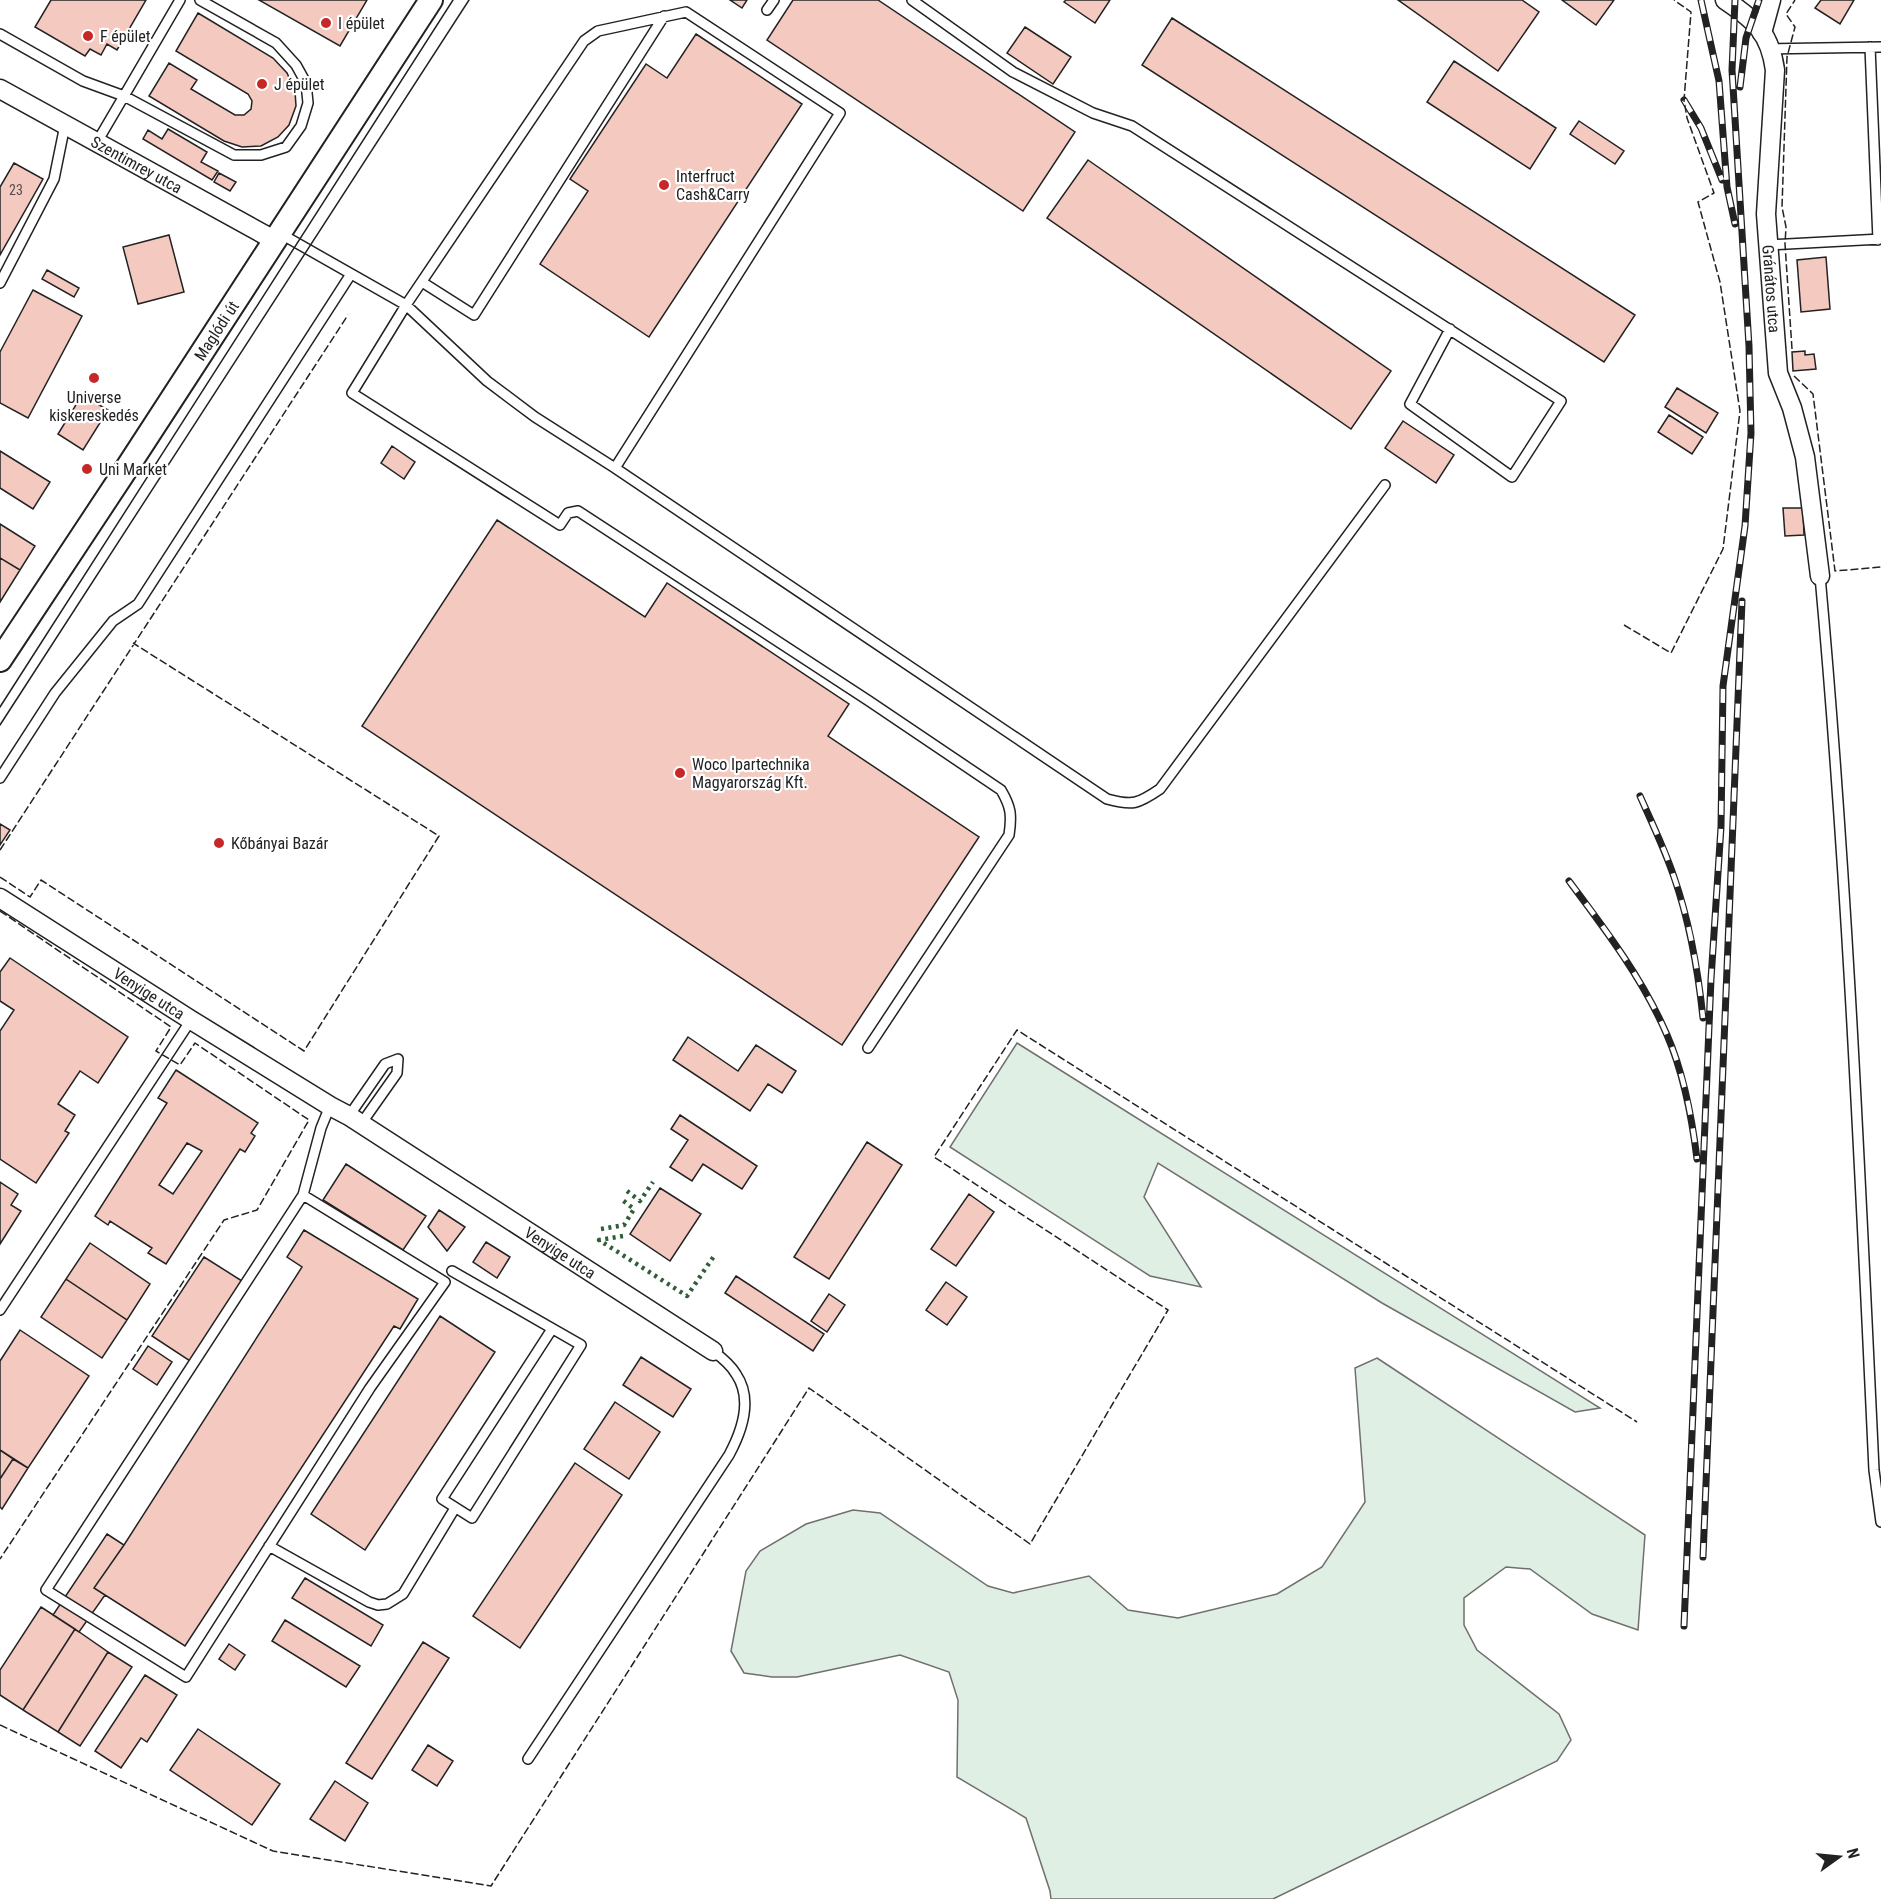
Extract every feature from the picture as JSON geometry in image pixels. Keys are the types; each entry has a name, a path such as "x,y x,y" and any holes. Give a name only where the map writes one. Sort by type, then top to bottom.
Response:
{"street":[{"name":"Maglódi út","path":"0,660 431,0"},
{"path":"1725,0 1752,19 1766,41"},
{"name":"Gránátos utca","path":"1771,0 1766,41 1775,70 1766,214 1778,373 1792,408 1805,457 1820,576"},
{"name":"Szentimrey utca","path":"0,89 276,236"},
{"name":"Venyige utca","path":"0,898 191,1020 355,1120 713,1351"}],"lane":[{"path":"97,142 180,0"},
{"path":"0,34 83,81 124,96 234,155 261,155 286,147 301,126 308,103 306,82 296,65 276,43 200,0"},
{"path":"767,10 774,0"},
{"path":"912,0 1013,72 1093,113 1132,126 1450,329 1561,401 1512,477 1410,404 1450,329"},
{"path":"615,468 840,113 686,12 598,31 584,41 406,305 352,393 560,525 568,513 578,511 1001,790 1010,804 1012,820 1009,835 868,1048"},
{"path":"422,282 474,315 664,16"},
{"path":"1766,41 1881,47"},
{"path":"1768,245 1880,240 1870,47"},
{"path":"0,283 54,179 65,125"},
{"path":"276,236 406,305 487,381 535,417 615,468 1107,799 1126,804 1144,800 1160,789 1385,484"},
{"path":"0,778 55,693 113,621 138,604 351,274"},
{"path":"1820,576 1856,1079 1874,1470 1881,1522"},
{"path":"0,1310 191,1020"},
{"path":"399,1059 397,1073 355,1120 385,1064 399,1059"},
{"path":"303,1195 446,1282 370,1388 186,1677 46,1590 303,1195 321,1128 330,1106"},
{"path":"452,1271 581,1345 472,1518 442,1499 552,1329"},
{"name":"Venyige utca","path":"528,1759 737,1441 744,1413 740,1382 724,1360 713,1351"},
{"path":"269,1546 369,1602 378,1605 387,1604 403,1594 455,1508"}],"green space":[{"path":"1017,1043 1600,1408 1575,1412 1382,1303 1158,1163 1144,1197 1201,1287 1150,1276 950,1147"},
{"path":"1377,1358 1645,1535 1638,1630 1592,1614 1530,1569 1506,1567 1464,1598 1464,1625 1477,1650 1559,1714 1571,1740 1557,1761 1273,1899 1051,1899 1026,1818 957,1777 958,1700 949,1672 900,1655 797,1677 772,1677 744,1673 731,1651 746,1571 760,1551 806,1524 853,1510 880,1513 988,1586 1013,1593 1089,1576 1128,1610 1178,1618 1277,1594 1322,1567 1365,1502 1355,1368"}],"building":[{"name":"F épület","path":"51,0 146,0 117,50 107,44 101,55 90,49 85,56 35,27"},
{"name":"I épület","path":"259,0 367,0 340,46"},
{"path":"730,0 747,0 742,8"},
{"path":"793,0 878,0 1075,132 1023,211 767,40"},
{"path":"1066,0 1110,0 1095,23 1064,2"},
{"path":"1398,0 1522,0 1539,12 1498,71"},
{"path":"1562,0 1614,0 1596,25"},
{"path":"1821,0 1854,0 1840,24 1815,8"},
{"name":"J épület","path":"198,13 273,58 287,73 295,91 296,106 289,125 278,137 261,146 242,147 224,141 149,96 169,63 197,80 191,89 235,115 244,115 251,109 252,101 248,94 176,51"},
{"path":"1172,18 1635,315 1604,362 1142,65"},
{"path":"1025,27 1071,57 1053,84 1007,53"},
{"name":"Interfruct Cash&Carry","path":"696,34 802,104 649,337 540,264 588,191 570,179 646,64 667,78"},
{"path":"1454,61 1556,128 1530,169 1427,102"},
{"path":"1579,121 1624,151 1615,164 1570,134"},
{"path":"168,129 207,152 201,162 218,171 212,180 143,139 148,130 162,139"},
{"path":"1088,160 1391,371 1351,429 1047,218"},
{"path":"14,163 43,179 0,255 0,187"},
{"path":"219,173 236,182 230,191 214,182"},
{"path":"169,235 184,292 138,304 123,247"},
{"path":"1826,257 1830,309 1801,312 1797,260"},
{"path":"47,270 79,288 74,297 42,279"},
{"path":"33,290 82,316 28,418 0,403 0,352"},
{"path":"1805,351 1805,355 1814,354 1816,369 1793,371 1792,352"},
{"path":"1677,388 1718,413 1706,433 1665,407"},
{"path":"82,395 108,410 83,450 58,434"},
{"path":"1669,415 1703,437 1692,454 1658,432"},
{"path":"1403,421 1454,455 1436,483 1385,448"},
{"path":"392,446 415,462 404,479 381,463"},
{"path":"0,451 50,482 33,509 0,488"},
{"path":"1783,508 1803,508 1804,535 1785,536"},
{"path":"497,520 645,617 667,583 849,704 828,736 979,837 842,1045 362,726"},
{"path":"0,524 35,546 20,570 0,558"},
{"path":"0,558 20,570 0,602"},
{"path":"0,824 10,830 0,845"},
{"path":"10,958 128,1037 98,1083 80,1071 58,1104 75,1115 65,1131 69,1133 36,1183 0,1159 0,1031 14,1010 0,1001 0,972"},
{"path":"688,1037 738,1071 756,1045 796,1071 782,1093 768,1084 750,1111 673,1060"},
{"path":"176,1070 258,1123 251,1133 255,1136 245,1152 240,1149 166,1264 148,1253 152,1248 110,1221 108,1225 95,1216 167,1103 158,1098","holes":["187,1143 202,1151 173,1194 159,1185"]},
{"path":"680,1115 757,1166 742,1189 703,1164 692,1181 670,1167 688,1140 671,1129"},
{"path":"867,1142 902,1165 829,1279 794,1257"},
{"path":"346,1164 426,1216 403,1250 323,1200"},
{"path":"0,1182 18,1194 11,1205 21,1211 0,1244"},
{"path":"660,1188 701,1214 670,1261 630,1234"},
{"path":"969,1194 994,1212 956,1266 931,1249"},
{"path":"439,1210 465,1227 447,1251 428,1227"},
{"path":"304,1230 418,1299 400,1329 394,1326 185,1646 94,1588 302,1267 287,1257"},
{"path":"486,1242 510,1257 497,1278 473,1262"},
{"path":"90,1243 150,1284 127,1320 66,1279"},
{"path":"204,1257 242,1281 190,1361 152,1336"},
{"path":"736,1276 824,1334 813,1351 725,1293"},
{"path":"66,1279 127,1320 102,1358 41,1317"},
{"path":"946,1282 967,1297 947,1325 926,1310"},
{"path":"829,1294 845,1305 827,1332 811,1321"},
{"path":"440,1316 495,1352 365,1550 311,1514"},
{"path":"20,1330 89,1376 28,1468 0,1450 0,1361"},
{"path":"148,1346 172,1362 157,1385 133,1369"},
{"path":"641,1357 691,1389 673,1417 623,1385"},
{"path":"615,1402 660,1432 629,1479 584,1449"},
{"path":"0,1450 13,1459 0,1479"},
{"path":"13,1459 28,1468 2,1509 0,1507 0,1479"},
{"path":"575,1463 622,1495 520,1648 473,1616"},
{"path":"107,1534 124,1545 94,1588 105,1595 79,1632 53,1615"},
{"path":"305,1578 383,1625 371,1646 292,1598"},
{"path":"41,1607 75,1629 23,1710 0,1695 0,1670"},
{"path":"285,1620 360,1666 346,1687 272,1641"},
{"path":"75,1629 108,1652 58,1732 23,1710"},
{"path":"423,1642 449,1658 372,1779 346,1763"},
{"path":"229,1644 245,1655 235,1670 219,1659"},
{"path":"108,1652 132,1667 80,1746 58,1732"},
{"path":"145,1675 177,1695 147,1742 141,1738 121,1768 95,1751"},
{"path":"198,1729 280,1784 252,1825 170,1770"},
{"path":"428,1745 453,1761 437,1786 412,1770"},
{"path":"335,1781 368,1803 345,1841 310,1819"}],"tram line":[{"path":"0,707 453,0"},
{"path":"0,725 469,0"}],"railway":[{"path":"1701,0 1719,81 1727,187 1735,224"},
{"path":"1684,1626 1711,979 1721,827 1723,686 1745,526 1751,433 1749,346 1732,70 1735,0"},
{"path":"1740,87 1746,38 1759,0"},
{"path":"1684,100 1701,128 1722,180"},
{"path":"1703,1557 1742,601"},
{"path":"1640,796 1667,857 1685,912 1696,964 1703,1018"},
{"path":"1569,881 1635,974 1667,1035 1686,1096 1697,1159"}],"hedge":[{"path":"627,1191 640,1201 653,1182"},
{"path":"601,1229 624,1225 634,1209 621,1199"},
{"path":"623,1236 599,1240 687,1296 714,1256"}],"fence":[{"path":"1624,625 1671,653 1723,549 1740,411 1720,282 1698,202 1714,193 1687,118 1684,100 1691,12 1674,0"},
{"path":"1792,349 1785,244 1786,227 1782,207 1787,57 1795,27 1786,14 1795,0"},
{"path":"0,850 348,315"},
{"path":"1794,376 1813,394 1835,571 1881,567"},
{"path":"0,877 30,897 41,880 304,1051 439,836 133,643"},
{"path":"0,911 171,1027 156,1051 180,1065 195,1043 309,1120 257,1210 224,1220 0,1559"},
{"path":"0,1725 273,1851 491,1886 809,1388 1030,1544 1168,1310 934,1157 1017,1030 1637,1422"}],"place":[{"name":"I épület","path":"326,23"},
{"name":"F épület","path":"88,36"},
{"name":"J épület","path":"262,84"},
{"name":"Interfruct Cash&Carry","path":"664,185"},
{"name":"Universe kiskereskedés","path":"94,378"},
{"name":"Uni Market","path":"87,469"},
{"name":"Woco Ipartechnika Magyarország Kft.","path":"680,773"},
{"name":"Kőbányai Bazár","path":"219,843"}]}
